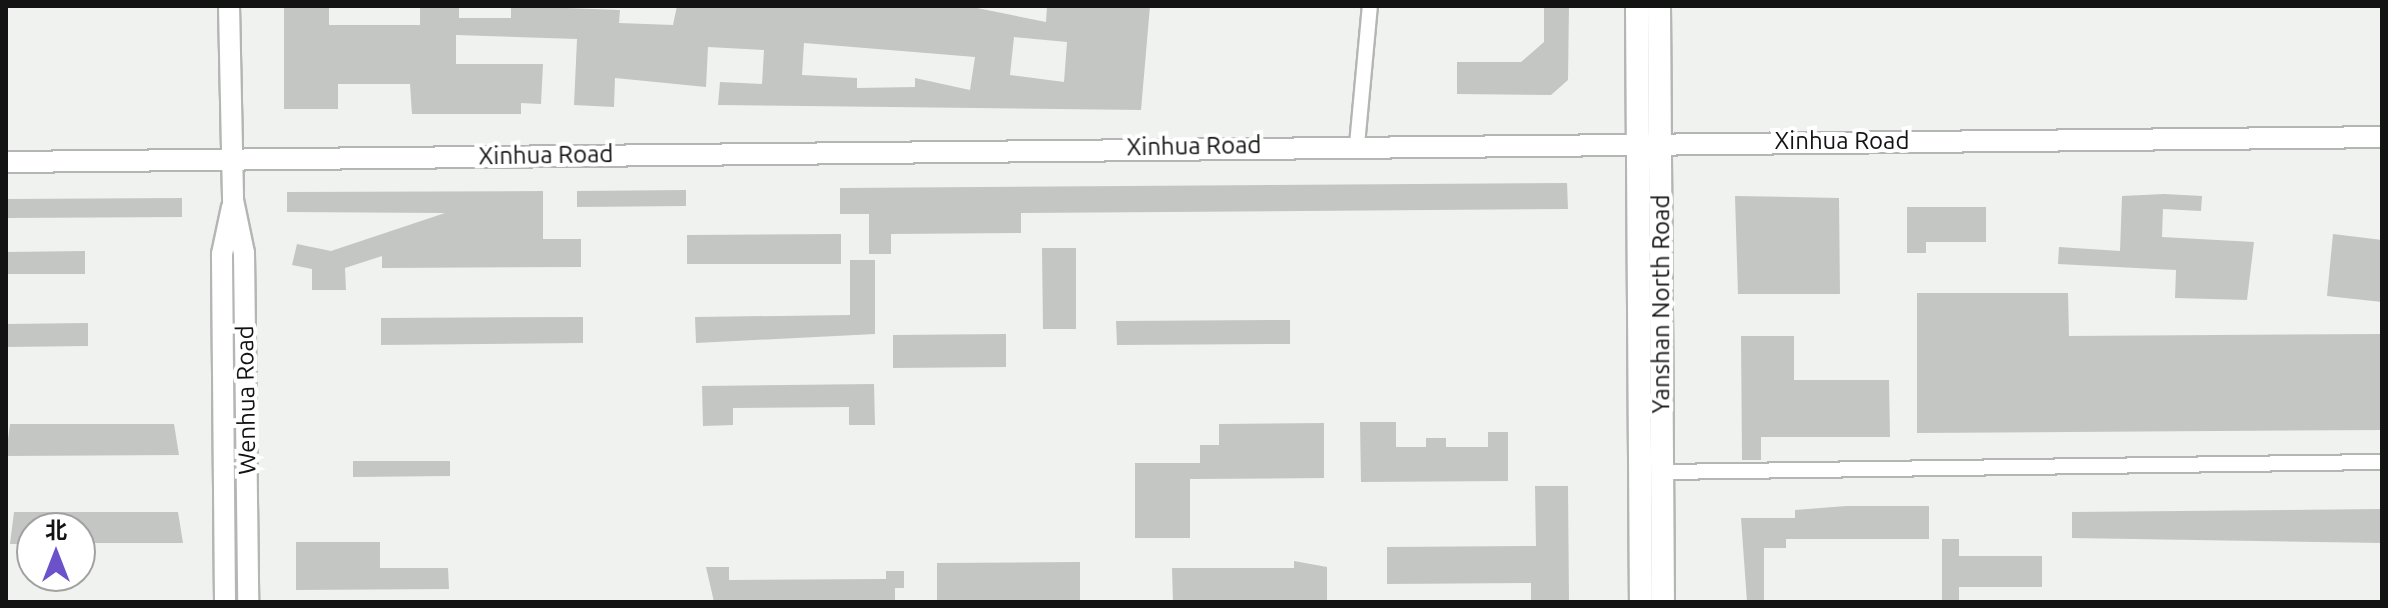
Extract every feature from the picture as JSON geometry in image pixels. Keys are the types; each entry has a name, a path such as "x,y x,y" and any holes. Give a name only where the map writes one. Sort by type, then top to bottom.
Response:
{"main road":[{"name":"Wenhua Road","path":"229,6 233,200 244,253 248,602"},
{"name":"Yanshan North Road","path":"1637,6 1649,142 1662,472 1663,602"},
{"name":"Yanshan North Road","path":"1641,602 1649,142 1659,6"},
{"name":"Xinhua Road","path":"6,162 1357,145 2382,137"},
{"name":"Wenhua Road","path":"225,602 222,254 233,200"}],"street":[{"path":"1357,145 1370,6"},
{"path":"1662,472 2382,462"}],"building":[{"path":"284,6 329,6 329,25 420,25 420,6 459,6 459,18 511,18 511,6 620,10 619,23 673,25 677,6 967,6 1046,22 1047,6 1150,6 1141,110 718,105 720,82 762,84 764,50 708,47 706,87 615,78 614,107 574,105 577,39 456,35 456,64 543,64 541,104 521,103 521,114 412,114 410,84 338,84 338,109 284,109","holes":["1014,37 1067,42 1064,82 1010,75","804,43 975,57 970,90 915,78 915,87 857,88 857,78 802,75"]},
{"path":"1544,6 1569,6 1568,80 1551,95 1457,94 1457,62 1521,62 1544,42"},
{"path":"1567,183 1568,209 1021,213 1021,233 891,234 891,254 869,254 869,214 840,214 840,188"},
{"path":"686,190 686,206 577,207 577,191"},
{"path":"543,191 543,239 581,239 581,267 382,268 382,256 345,268 346,290 312,290 312,269 292,265 297,244 331,251 445,213 287,212 287,192"},
{"path":"1735,196 1839,198 1840,294 1738,294"},
{"path":"2122,196 2202,196 2201,211 2163,209 2162,237 2254,242 2247,300 2175,298 2176,270 2058,264 2059,247 2120,251"},
{"path":"182,198 182,217 6,218 6,199"},
{"path":"1907,207 1986,207 1986,242 1926,242 1926,253 1907,253"},
{"path":"841,234 841,264 687,264 687,235"},
{"path":"2333,234 2382,240 2382,302 2327,296"},
{"path":"1042,248 1076,248 1076,329 1043,329"},
{"path":"85,251 85,274 6,274 6,252"},
{"path":"850,260 875,260 875,334 696,343 695,317 850,315"},
{"path":"1917,293 2068,293 2069,336 2382,334 2382,430 1917,433"},
{"path":"583,317 583,343 381,345 381,318"},
{"path":"1290,320 1290,344 1117,345 1116,321"},
{"path":"88,323 88,346 6,347 6,324"},
{"path":"1006,334 1006,367 893,368 893,335"},
{"path":"1741,336 1794,336 1794,380 1889,380 1890,437 1761,437 1761,460 1742,460"},
{"path":"874,384 875,425 849,425 849,407 733,408 733,425 703,426 702,386"},
{"path":"1360,422 1396,422 1396,447 1426,447 1426,438 1446,438 1446,447 1488,447 1488,432 1508,432 1508,481 1361,482"},
{"path":"1324,423 1324,478 1190,479 1190,538 1135,538 1135,463 1200,463 1200,445 1219,445 1219,424"},
{"path":"10,424 174,424 179,455 6,456"},
{"path":"353,461 450,461 450,476 353,477"},
{"path":"1535,486 1568,486 1569,602 1531,602 1531,583 1387,584 1387,547 1536,546"},
{"path":"1846,506 1929,506 1929,539 1786,539 1786,548 1764,548 1764,602 1747,602 1741,518 1795,518 1795,510"},
{"path":"2382,509 2382,543 2072,538 2072,512"},
{"path":"14,512 16,512 16,544 10,544"},
{"path":"96,512 178,512 183,543 96,543"},
{"path":"1942,539 1959,539 1959,556 2042,556 2042,587 1959,587 1959,602 1942,602"},
{"path":"296,542 380,542 380,568 448,568 449,589 296,590"},
{"path":"1294,561 1327,567 1327,602 1173,602 1172,568 1294,568"},
{"path":"1080,562 1080,601 937,602 937,563"},
{"path":"706,567 729,567 729,580 886,579 886,571 904,571 904,588 895,588 895,602 714,602"}]}
